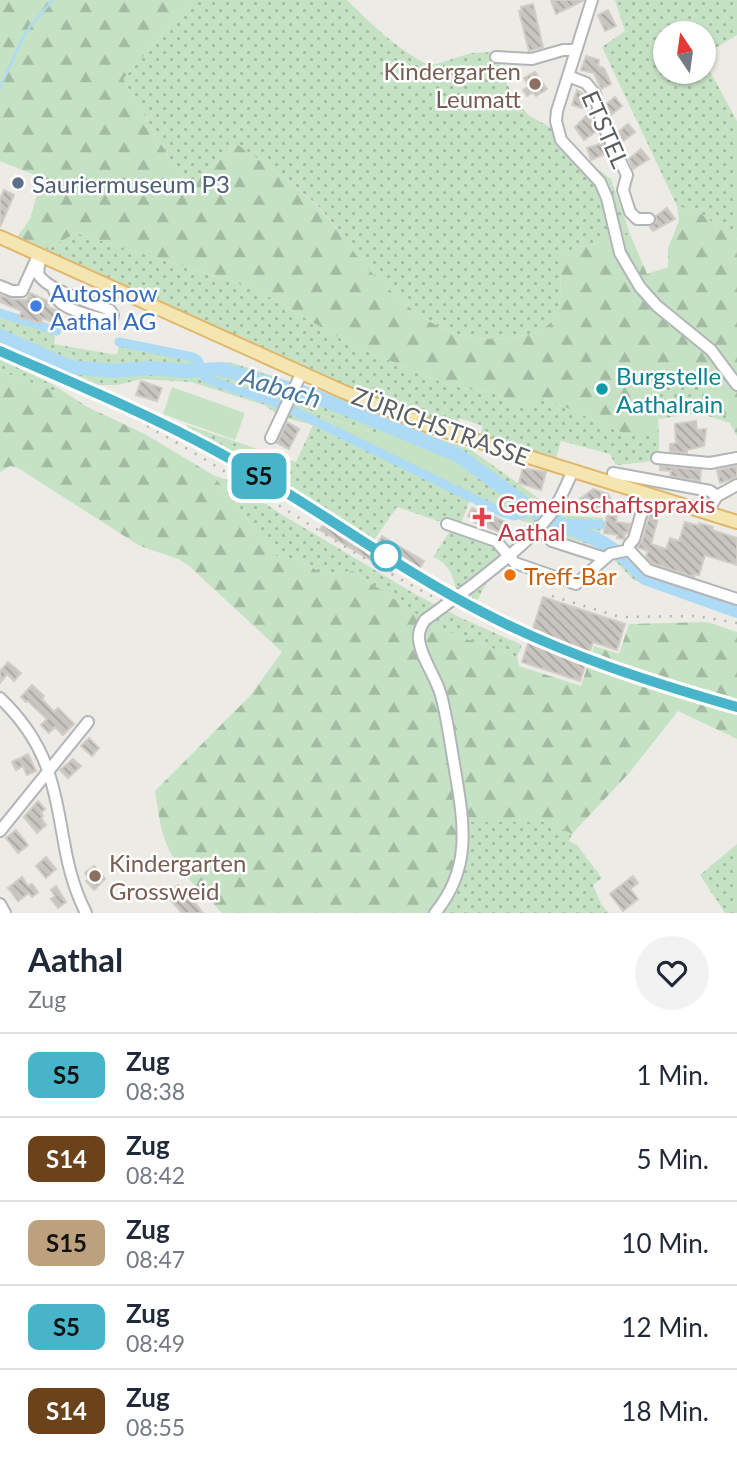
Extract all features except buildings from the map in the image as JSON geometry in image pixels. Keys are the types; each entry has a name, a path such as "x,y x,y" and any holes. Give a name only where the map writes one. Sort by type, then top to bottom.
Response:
{"main road":[{"name":"ZÜRICHSTRASSE","path":"0,237 293,393 391,412 459,437 737,522"}],"street":[{"path":"592,0 557,111 557,131 561,140 595,175 604,190 618,246 627,267 650,299 711,350 737,385"},
{"path":"496,57 532,59 563,50 576,50"},
{"name":"ETSTEL","path":"569,76 586,83 595,93 601,121 627,175 623,190 630,212 638,219 649,219"},
{"path":"0,286 12,291 22,291 39,257"},
{"path":"39,257 38,274 42,281 54,290 110,310 112,319 103,320 66,306 59,301 54,290"},
{"path":"271,438 293,393"},
{"path":"657,458 710,463 737,458"},
{"path":"435,913 447,897 458,874 463,845 463,822 446,715 419,639 419,632 425,620 470,587 538,528 554,510 573,471"},
{"path":"613,472 710,491 717,496"},
{"path":"707,512 717,496 737,485"},
{"path":"627,551 634,539 645,501"},
{"path":"447,524 496,541 515,563 576,584 607,556 627,551"},
{"path":"538,528 552,541 607,556"},
{"path":"627,551 648,570 737,599"},
{"path":"0,698 27,730 48,770 68,866 86,913"},
{"path":"0,831 88,722"},
{"path":"0,904 5,913"}],"green space":[{"path":"0,0 193,0 123,79 187,188 237,144 317,206 365,265 405,303 432,323 462,335 496,339 533,333 546,327 554,319 558,309 560,253 630,234 647,274 668,267 668,248 679,221 677,206 698,212 737,240 737,436 715,396 690,379 656,387 659,433 623,433 547,399 520,407 497,393 451,386 348,343 256,289 76,233 44,251 17,237 30,219 42,178 0,161"},
{"path":"193,0 347,0 396,45 430,66 471,53 495,52 506,83 528,115 557,131 589,169 595,167 611,179 630,234 560,253 558,309 554,319 546,327 533,333 496,339 478,338 447,330 433,323 405,303 369,270 318,206 237,144 187,188 123,79"},
{"path":"615,0 737,0 737,35 716,48 716,21 653,21 653,84 716,82 737,121 737,240 698,212 677,206 602,47 625,31"},
{"path":"76,233 256,289 348,343 451,386 497,393 520,407 547,399 623,433 659,433 659,454 652,461 619,465 615,464 610,454 561,441 554,465 478,443 483,426 459,418 456,430 349,387 44,251"},
{"path":"0,311 56,329 54,344 117,355 120,341 192,355 198,358 202,365 230,362 316,390 470,449 562,515 603,518 600,535 614,543 648,574 737,604 737,617 634,580 602,548 555,535 471,498 459,528 490,539 509,555 495,567 476,603 456,591 449,570 433,557 453,526 397,507 374,540 285,483 186,429 187,425 296,462 313,425 282,417 264,405 191,382 141,379 118,385 95,385 0,343","holes":["322,415 376,434 379,427 433,448 455,460 458,490 319,423"]},
{"path":"0,359 52,384 92,410 51,390 0,371"},
{"path":"0,371 51,390 145,434 213,475 276,556 298,560 324,574 353,571 425,620 458,636 517,657 519,666 581,686 594,646 619,654 629,624 707,622 737,632 737,739 678,711 630,772 572,834 549,822 463,822 461,860 435,913 222,913 189,879 169,851 161,828 155,791 250,696 282,652 188,565 140,546 18,468 10,466 0,472"},
{"path":"689,379 715,396 730,423 699,413 658,419 656,387"},
{"path":"172,387 245,413 235,440 163,414"},
{"path":"321,415 376,434 379,426 436,449 466,471 457,491 318,423"},
{"path":"213,475 231,481 415,594 522,645 517,657 458,636 425,620 353,571 324,574 298,560 276,556"},
{"path":"463,822 549,822 572,834 569,841 577,845 602,878 593,885 601,904 609,913 435,913"},
{"path":"737,844 737,913 725,913 700,875"}],"waterway":[{"path":"0,88 22,39 53,0"},
{"path":"0,313 57,331"},
{"name":"Aabach","path":"0,336 70,367 114,371 150,368 186,371 221,369 315,396 458,455 539,514"},
{"path":"119,342 193,357 198,360 206,379 280,404 503,513 514,516 534,511"},
{"name":"Aabach","path":"554,521 602,542 622,556 645,578 737,611"},
{"path":"560,524 602,525"}],"railway":[{"path":"0,351 126,407 218,452 419,577 526,634"},
{"path":"147,426 339,543 457,609"},
{"path":"552,596 620,617 697,616 737,623"}],"train":[{"name":"S5","path":"0,351 123,404 216,451 464,603 517,630 584,658 737,707"}],"place":[{"name":"Kindergarten Leumatt","path":"535,84"},
{"name":"Sauriermuseum P3","path":"18,183"},
{"name":"Autoshow Aathal AG","path":"36,306"},
{"name":"Burgstelle Aathalrain","path":"602,389"},
{"name":"Gemeinschaftspraxis Aathal","path":"482,517"},
{"name":"Treff-Bar","path":"510,575"},
{"name":"Kindergarten Grossweid","path":"95,876"}]}
